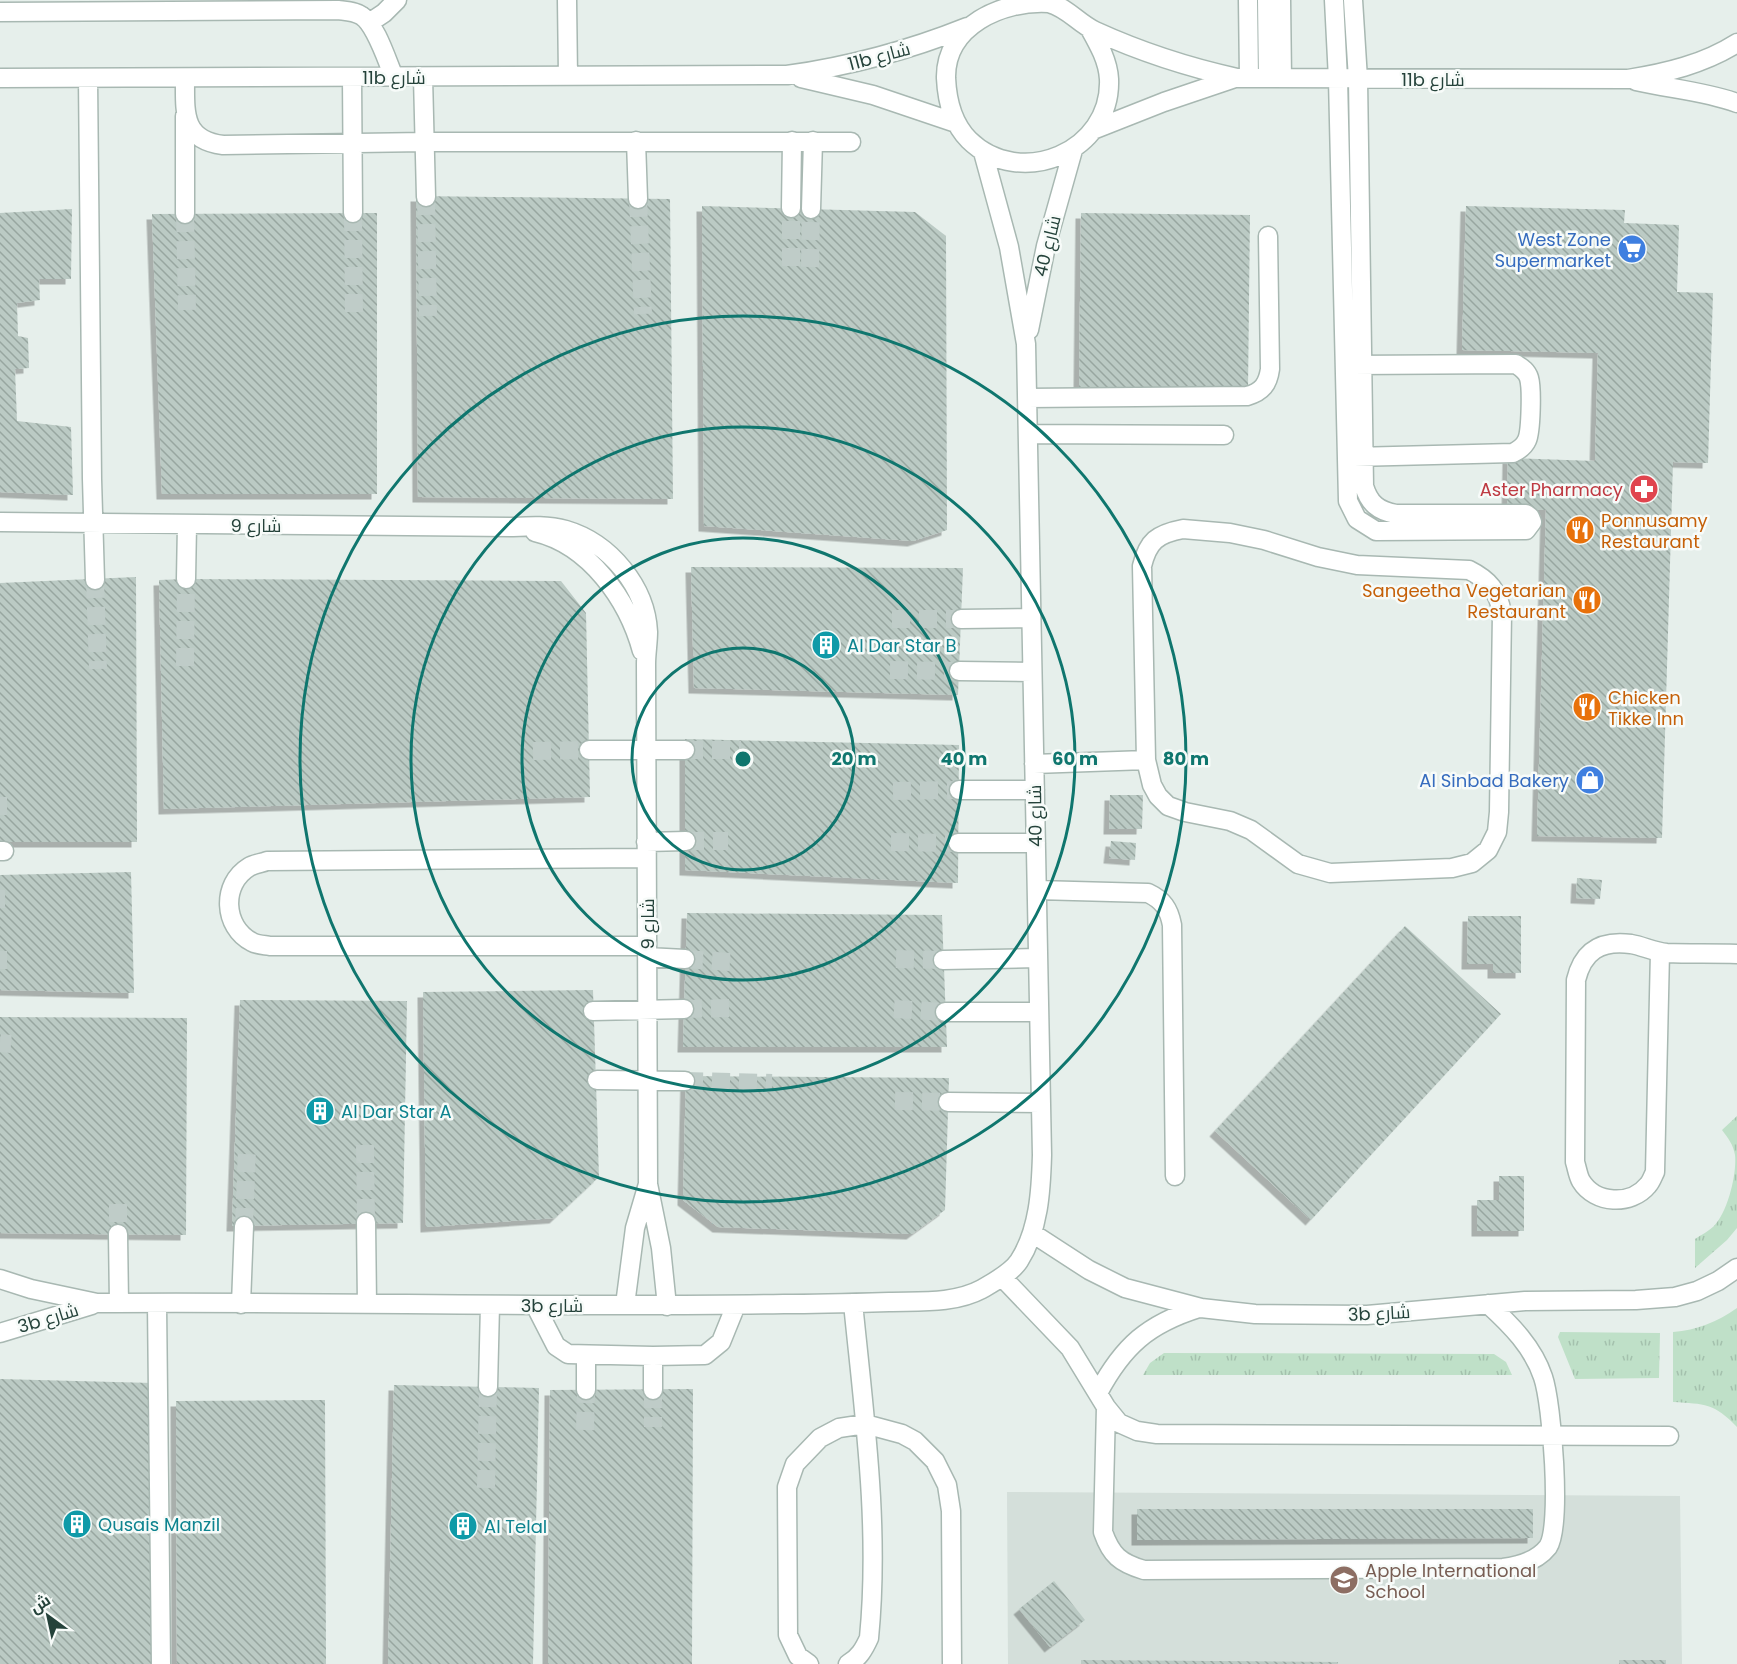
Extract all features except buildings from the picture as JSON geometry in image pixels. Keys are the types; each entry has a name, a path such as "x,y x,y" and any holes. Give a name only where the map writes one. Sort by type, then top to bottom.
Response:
{"street":[{"path":"369,23 397,0"},
{"path":"567,0 568,76"},
{"path":"1025,0 1069,7 1090,29 1104,53 1109,80 1105,106 1093,130 1073,150 1052,160 1029,164 1005,161 983,152 968,139 956,123 947,99 946,74 952,49 977,14 1001,5 1025,0"},
{"path":"1243,78 1248,0"},
{"path":"1267,0 1275,78"},
{"path":"1275,78 1281,0"},
{"path":"1334,0 1353,365 1364,457 1364,486 1367,495 1371,503 1387,513 1520,514 1530,517 1532,522 1526,530 1376,531 1366,526 1351,511 1346,489 1345,457 1353,365 1358,79 1353,0"},
{"path":"0,12 132,6 338,5 362,16 369,23 394,76"},
{"name":"11b شارع","path":"0,78 787,75 879,58 924,44 977,14"},
{"name":"11b شارع","path":"1090,29 1162,58 1199,69 1243,78 1629,79 1680,68 1706,59 1737,43"},
{"name":"11b شارع","path":"787,75 873,95 956,123"},
{"path":"423,76 426,196"},
{"path":"352,77 353,213"},
{"path":"88,78 95,580"},
{"name":"11b شارع","path":"1093,130 1164,102 1243,78"},
{"path":"185,79 185,214"},
{"name":"11b شارع","path":"1629,79 1665,88 1713,94 1737,103"},
{"path":"185,114 190,127 199,137 210,143 223,145 425,142 851,142"},
{"path":"636,141 638,199"},
{"path":"791,208 792,141"},
{"path":"811,209 813,141"},
{"name":"شارع 40","path":"1026,344 1046,246 1073,150"},
{"name":"شارع 40","path":"983,152 1009,247 1026,344 1041,1103 1041,1183 1038,1211 1032,1233 1018,1262 1002,1277"},
{"path":"1027,398 1247,396 1257,394 1265,387 1270,369 1268,236"},
{"path":"1345,457 1513,453 1525,444 1528,437 1529,376 1516,364 1353,365"},
{"path":"1028,434 1224,435"},
{"name":"شارع 9","path":"0,522 512,527 540,533 566,546 590,562 609,583 626,607 646,664 648,1184 661,1248 667,1306"},
{"path":"186,579 187,525"},
{"path":"1183,529 1230,533 1357,565 1469,570 1482,576 1493,586 1500,598 1502,613 1497,832 1488,850 1472,863 1452,868 1330,873 1316,870 1298,864 1251,830 1230,821 1201,816 1168,806 1158,796 1152,785 1146,760 1142,566 1146,551 1155,539 1168,532 1183,529"},
{"path":"961,619 1031,618"},
{"path":"959,671 1032,672"},
{"path":"589,750 685,750"},
{"path":"1034,764 1146,760"},
{"path":"959,790 1035,790"},
{"path":"685,959 647,952 270,946 253,943 238,931 229,915 228,896 236,879 250,866 267,861 646,850 686,842"},
{"path":"958,843 1036,843"},
{"path":"1037,890 1148,893 1166,905 1172,925 1176,1176"},
{"path":"1660,952 1655,1172 1648,1185 1634,1196 1615,1200 1596,1195 1581,1181 1575,1162 1576,980 1579,967 1587,954 1599,947 1612,944 1630,944 1660,952 1737,954"},
{"path":"943,960 1038,958"},
{"path":"593,1011 684,1009"},
{"path":"945,1012 1039,1012"},
{"path":"597,1080 685,1081"},
{"path":"948,1101 1041,1103"},
{"name":"شارع 9","path":"625,1305 635,1228 648,1184"},
{"path":"366,1222 367,1304"},
{"path":"241,1304 244,1226"},
{"name":"3b شارع","path":"1032,1233 1089,1270 1125,1288 1201,1308 1256,1314 1367,1315 1525,1301 1636,1300 1674,1297 1697,1291 1737,1268"},
{"path":"118,1234 118,1303"},
{"path":"1002,1277 1070,1348 1119,1423 1137,1431 1157,1434 1669,1436"},
{"name":"3b شارع","path":"0,1333 97,1304 667,1306 939,1301 979,1291 1002,1277"},
{"name":"3b شارع","path":"0,1279 97,1304"},
{"path":"848,1664 864,1650 869,1638 872,1505 866,1424 852,1303"},
{"path":"157,1304 160,1664"},
{"path":"1201,1308 1174,1316 1150,1329 1128,1347 1111,1369 1102,1400 1103,1532 1108,1546 1117,1558 1129,1566 1144,1570 1503,1568 1519,1566 1535,1558 1549,1546 1553,1530 1550,1406 1543,1376 1534,1358 1512,1326 1488,1304"},
{"path":"488,1387 490,1305"},
{"path":"535,1305 556,1346 568,1353 698,1356 711,1351 721,1342 736,1305"},
{"path":"585,1390 586,1355"},
{"path":"653,1356 653,1390"},
{"path":"809,1664 798,1656 788,1635 786,1487 795,1464 820,1438 839,1428 866,1424 902,1434 915,1441 935,1461 947,1485 951,1511 952,1664"}],"shaded area":[{"name":"Apple International School","path":"1007,1492 1680,1496 1682,1664 1008,1664"}],"green space":[{"path":"1737,1116 1737,1228 1695,1268 1695,1239 1712,1228 1719,1220 1730,1192 1735,1172 1735,1155 1732,1144 1722,1130"},
{"path":"1737,1308 1737,1427 1722,1413 1708,1406 1673,1402 1673,1332 1706,1324"},
{"path":"1560,1332 1660,1333 1659,1378 1575,1379 1558,1337"},
{"path":"1164,1353 1494,1354 1506,1362 1512,1375 1143,1375 1150,1363"}],"tunnel":[{"path":"426,197 428,316"},
{"path":"638,199 643,314"},
{"path":"791,208 791,266"},
{"path":"810,267 811,209"},
{"path":"353,213 354,315"},
{"path":"185,214 187,310"},
{"path":"185,666 186,579"},
{"path":"95,580 98,669"},
{"path":"892,619 961,619"},
{"path":"890,670 959,671"},
{"path":"533,751 589,750"},
{"path":"685,750 741,750"},
{"path":"893,791 959,790"},
{"path":"0,806 7,806"},
{"path":"686,841 728,841"},
{"path":"891,842 958,843"},
{"path":"0,899 5,899"},
{"path":"685,959 730,962"},
{"path":"896,959 943,960"},
{"path":"0,960 7,960"},
{"path":"684,1009 730,1008"},
{"path":"894,1009 945,1012"},
{"path":"0,1043 11,1044"},
{"path":"685,1081 772,1083"},
{"path":"895,1101 948,1102"},
{"path":"365,1145 366,1222"},
{"path":"244,1226 247,1146"},
{"path":"118,1204 118,1234"},
{"path":"486,1488 488,1387"},
{"path":"585,1430 586,1390"},
{"path":"653,1390 653,1427"}],"place":[{"name":"West Zone Supermarket","path":"1632,249"},
{"name":"Aster Pharmacy","path":"1644,489"},
{"name":"Ponnusamy Restaurant","path":"1580,530"},
{"name":"Sangeetha Vegetarian Restaurant","path":"1587,600"},
{"name":"Al Dar Star B","path":"826,645"},
{"name":"Chicken Tikke Inn","path":"1587,707"},
{"name":"Al Sinbad Bakery","path":"1590,780"},
{"name":"Al Dar Star A","path":"320,1111"},
{"name":"Qusais Manzil","path":"77,1524"},
{"name":"Al Telal","path":"463,1526"},
{"name":"Apple International School","path":"1344,1580"}]}
